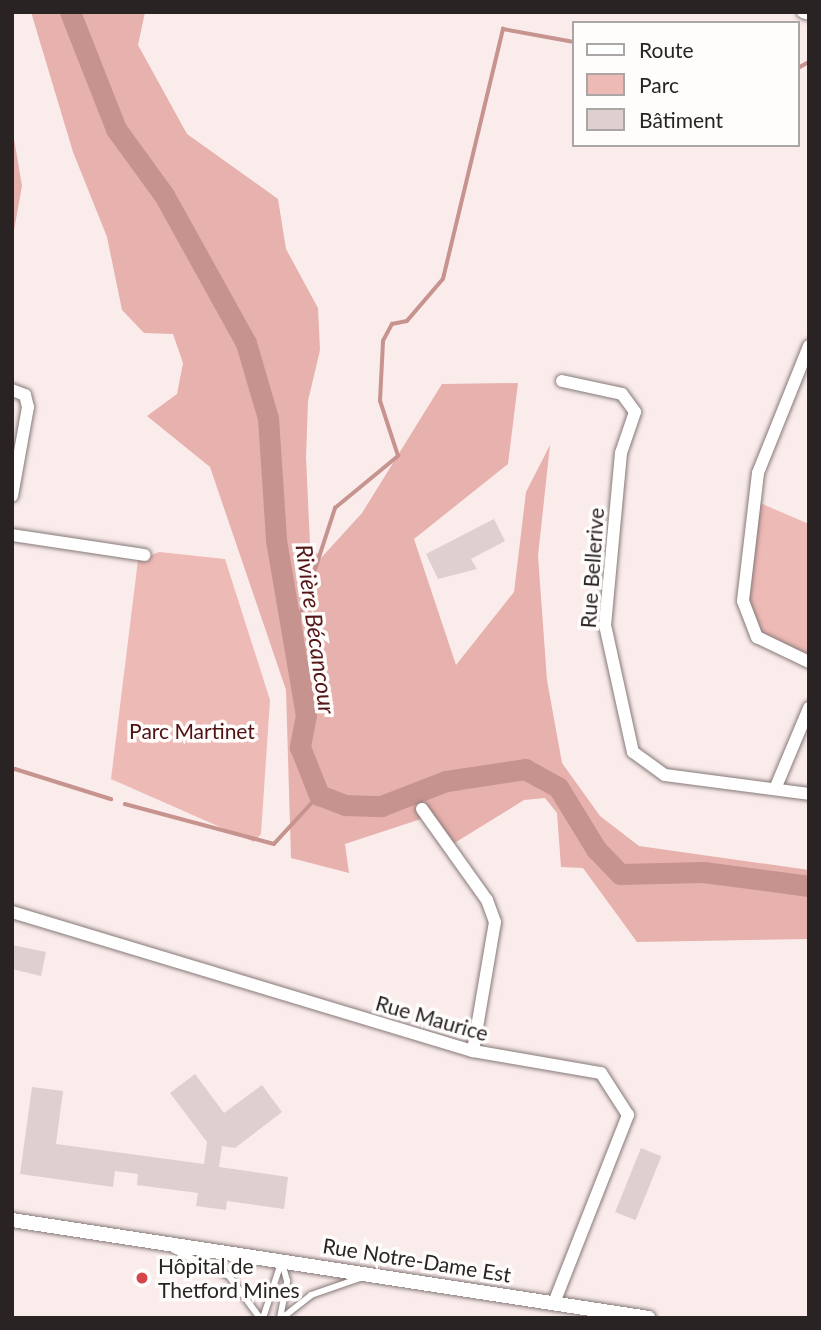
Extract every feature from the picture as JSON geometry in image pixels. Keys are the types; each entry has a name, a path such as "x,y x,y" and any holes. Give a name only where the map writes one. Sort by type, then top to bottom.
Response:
{"street":[{"path":"803,12 809,14"},
{"path":"809,346 758,473 743,601 757,637 809,662"},
{"name":"Rue Bellerive","path":"562,381 622,394 635,412 621,453 605,625 627,741 643,762 665,775 809,794"},
{"path":"12,390 25,395 12,496"},
{"path":"12,535 144,555"},
{"path":"775,789 809,708"},
{"path":"422,808 487,900 495,922 473,1051"},
{"name":"Rue Maurice","path":"12,912 473,1051 601,1073 624,1099 625,1131 554,1303"},
{"name":"Rue Notre-Dame Est","path":"12,1220 649,1318"}],"lane":[{"path":"166,1245 229,1276 261,1318"},
{"path":"261,1318 282,1261"},
{"path":"281,1318 287,1282 282,1261"},
{"path":"281,1318 311,1295 379,1276"}],"green space":[{"path":"753,500 809,524 809,662 776,650 744,613"},
{"name":"Parc Martinet","path":"159,552 225,559 270,700 261,834 254,842 111,779 138,560"}],"shaded area":[{"path":"31,12 145,12 138,45 187,134 278,199 286,249 318,308 320,350 308,401 306,457 310,544 321,558 362,513 442,384 518,383 508,464 414,539 456,665 514,592 526,492 550,445 538,556 547,680 562,763 600,816 639,846 809,870 809,939 637,942 583,868 561,867 557,813 545,798 524,800 448,847 427,817 345,844 349,873 291,858 286,690 210,467 147,416 177,394 183,363 173,334 144,333 122,310 107,237 73,152"},
{"path":"12,127 22,186 12,241"}],"building":[{"path":"494,519 505,541 471,559 477,569 438,579 426,554"},
{"path":"12,945 46,952 41,976 12,969"},
{"path":"195,1074 224,1113 262,1085 282,1112 235,1148 222,1146 219,1167 288,1177 284,1209 227,1201 226,1210 196,1206 198,1193 137,1185 138,1174 115,1171 113,1187 20,1174 32,1087 63,1091 56,1144 204,1164 207,1142 170,1093"},
{"path":"641,1148 661,1156 636,1220 615,1212"}],"waterway":[{"name":"Rivière Bécancour","path":"70,12 116,129 164,195 246,343 268,418 276,540 306,715 300,747 319,795 345,805 381,806 446,781 525,769 558,787 596,849 620,874 703,872 809,886"},
{"path":"291,643 335,508 398,456 380,401 383,341 392,324 407,321 443,279 503,29 572,42"},
{"path":"800,67 809,62"},
{"path":"12,768 111,799"},
{"path":"125,804 274,844 319,795"}],"place":[{"name":"Hôpital de Thetford Mines","path":"142,1278"}]}
